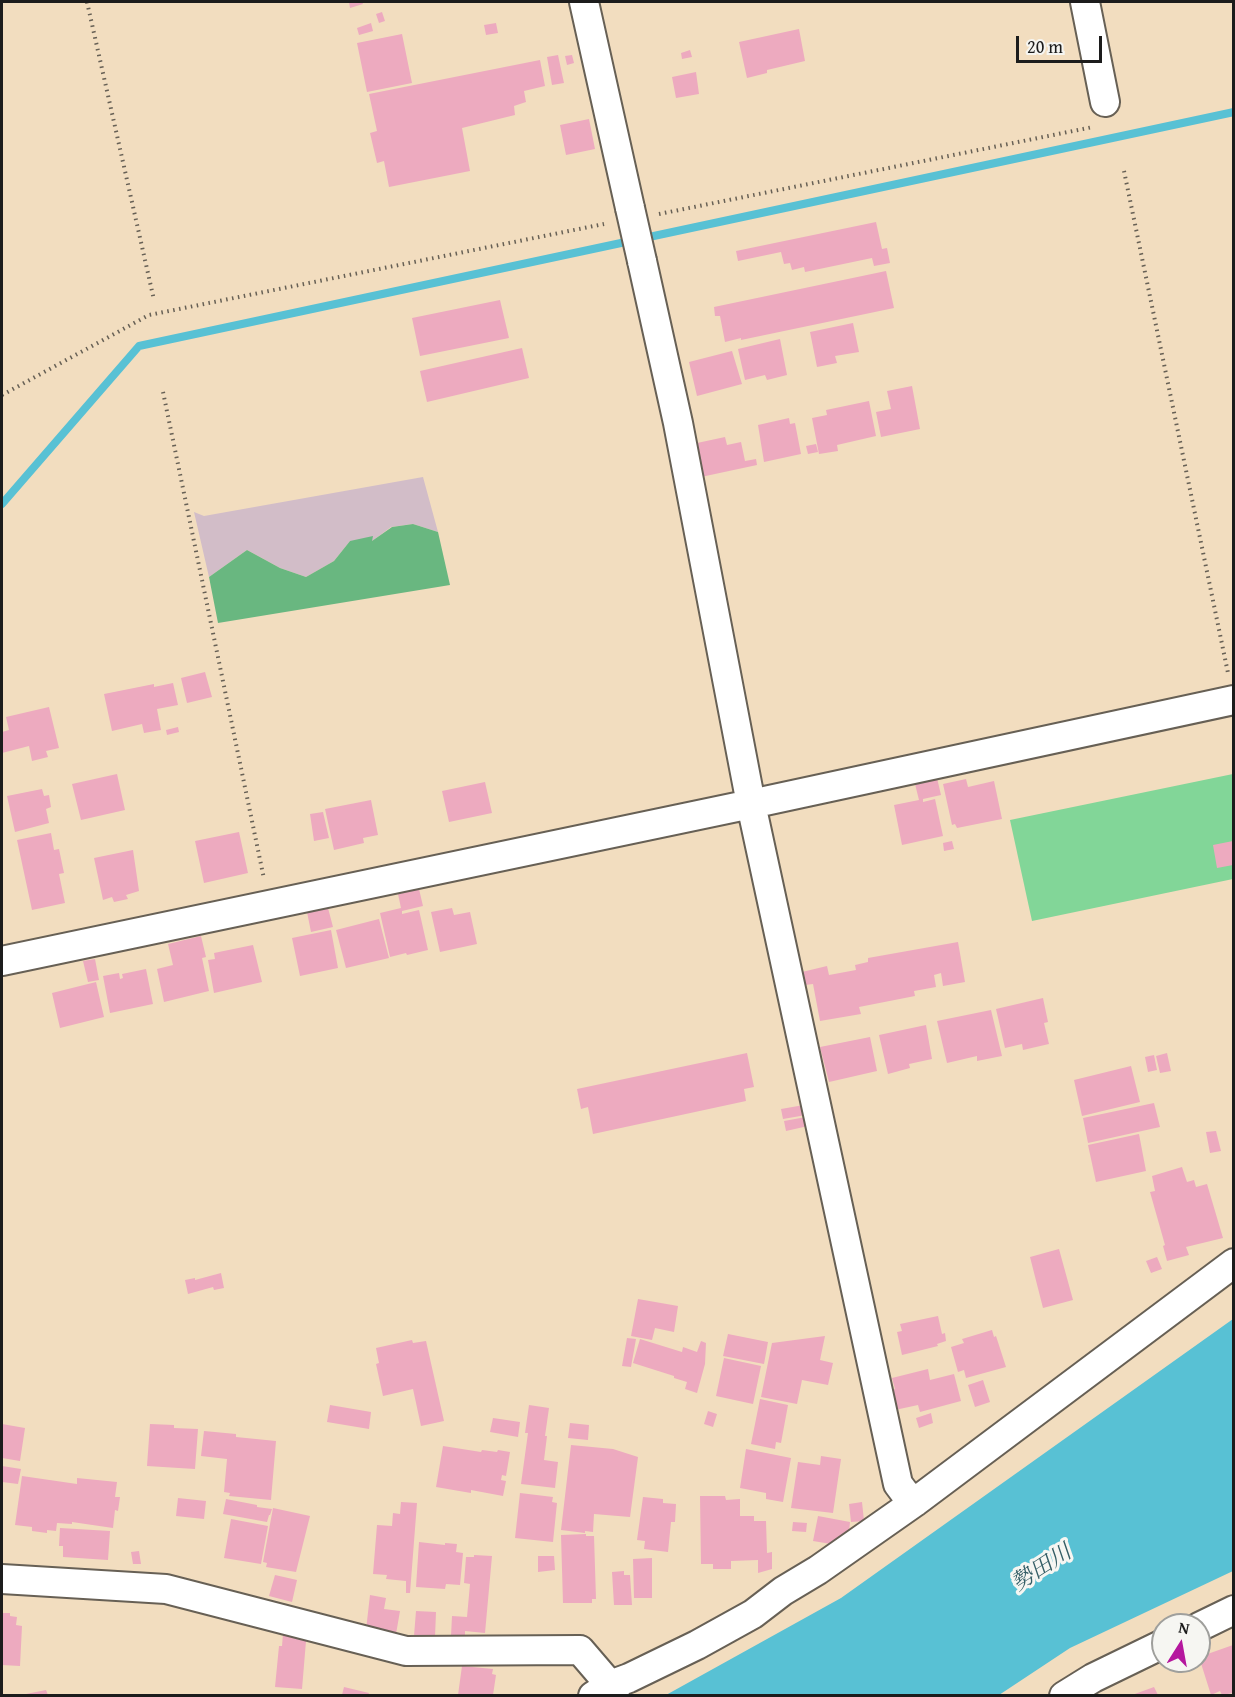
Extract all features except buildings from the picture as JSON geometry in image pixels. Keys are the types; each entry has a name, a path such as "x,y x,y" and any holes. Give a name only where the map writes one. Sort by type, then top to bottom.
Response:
{"street":[{"path":"584,2 678,423 751,804 898,1484 915,1502"},
{"path":"1085,2 1105,102"},
{"path":"2,961 751,804 1231,687"},
{"path":"2,1579 166,1589 406,1651 580,1650 608,1692 753,1614 783,1591 818,1570 915,1502 1233,1263"},
{"path":"1211,1621 1233,1610"},
{"path":"1064,1695 1151,1650"}],"path":[{"path":"87,2 154,300"},
{"path":"2,395 149,315 632,215 1104,125 1105,102"},
{"path":"1124,171 1231,687"},
{"path":"163,393 270,905"}],"shaded area":[{"path":"423,477 438,532 413,524 391,527 371,542 350,541 334,561 306,577 280,568 247,550 209,577 194,512 204,516"}],"green space":[{"path":"413,524 438,532 450,585 218,623 209,577 247,550 280,568 306,577 334,561 350,541 373,536 372,541 392,527"},
{"path":"1233,774 1233,879 1032,921 1010,820"}],"water":[{"name":"勢田川","path":"1233,1319 1233,1571 1070,1648 999,1695 666,1695 841,1598"}],"waterway":[{"path":"2,504 139,346 1234,112"}]}
